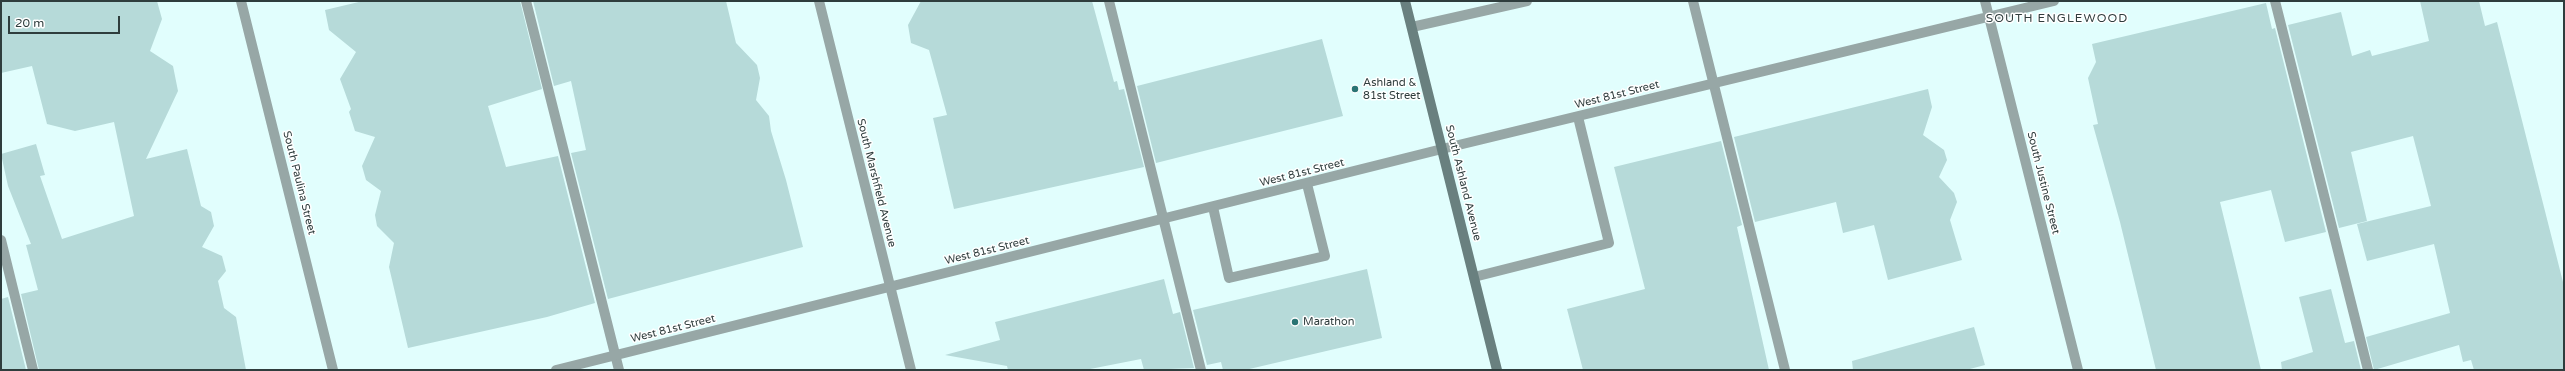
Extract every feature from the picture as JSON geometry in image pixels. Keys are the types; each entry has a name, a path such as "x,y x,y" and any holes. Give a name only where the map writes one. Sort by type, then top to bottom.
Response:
{"main road":[{"name":"South Ashland Avenue","path":"1405,1 1497,370"}],"street":[{"name":"South Paulina Street","path":"241,1 333,370"},
{"path":"526,1 619,370"},
{"name":"South Marshfield Avenue","path":"819,1 911,370"},
{"path":"1109,1 1201,370"},
{"path":"1412,27 1527,1"},
{"path":"1693,1 1785,370"},
{"name":"South Justine Street","path":"1985,1 2078,370"},
{"name":"West 81st Street","path":"556,370 1164,220 1442,149 1989,18 2054,1"},
{"path":"2275,1 2368,370"},
{"path":"1474,276 1609,243 1578,117"},
{"path":"1213,207 1229,278 1325,256 1307,184"},
{"path":"1,240 33,370"}],"building":[{"path":"1,1 157,1 162,19 150,51 173,66 178,91 146,159 187,149 201,206 211,212 214,226 202,247 222,256 226,271 218,281 224,308 236,317 246,370 39,370 21,294 38,290 26,245 31,244 8,186 1,154 36,144 45,175 40,176 62,239 134,216 114,122 75,131 47,124 32,66 1,73"},
{"path":"363,1 520,1 542,89 488,106 506,167 558,156 595,303 547,317 408,348 389,267 394,243 377,226 375,215 381,191 366,180 362,166 375,137 355,131 349,112 351,109 340,79 356,52 329,30 325,10"},
{"path":"533,1 726,1 736,43 757,65 760,78 756,100 769,116 771,131 786,180 803,247 608,299 571,153 586,150 571,81 554,86"},
{"path":"921,1 1092,1 1114,82 1117,81 1119,90 1124,89 1144,167 954,209 933,118 947,115 929,50 911,43 908,25"},
{"path":"2420,1 2479,1 2485,26 2497,22 2564,286 2564,370 2474,370 2471,360 2463,362 2459,345 2374,370 2366,337 2450,313 2434,244 2367,261 2357,224 2431,206 2413,136 2351,152 2367,221 2339,228 2288,25 2341,12 2352,56 2370,50 2372,56 2429,41"},
{"path":"2266,3 2272,29 2275,28 2326,232 2285,242 2271,190 2220,202 2261,370 2156,370 2120,222 2093,125 2098,124 2088,78 2096,62 2092,44"},
{"path":"1322,39 1343,116 1156,163 1137,86"},
{"path":"1928,89 1932,107 1923,135 1944,150 1947,160 1939,177 1954,193 1957,202 1950,220 1962,260 1888,280 1874,225 1843,233 1836,202 1755,222 1734,137"},
{"path":"1721,141 1742,225 1737,227 1769,370 1583,370 1567,309 1645,289 1614,167"},
{"name":"Marathon","path":"1367,269 1382,338 1245,370 1223,370 1221,362 1207,365 1193,310"},
{"path":"1164,279 1173,314 1180,312 1194,368 1144,370 1141,359 1085,370 1008,370 1007,366 945,355 1000,340 995,322"},
{"path":"2331,289 2345,343 2354,341 2361,370 2282,370 2281,362 2313,352 2299,297"},
{"path":"8,297 26,370 1,370 1,299"},
{"path":"1974,327 1985,365 1966,370 1853,370 1852,361"}],"place":[{"name":"Ashland & 81st Street","path":"1355,89"},
{"name":"Marathon","path":"1295,322"}],"district":[{"name":"SOUTH ENGLEWOOD","path":"2057,19"}]}
